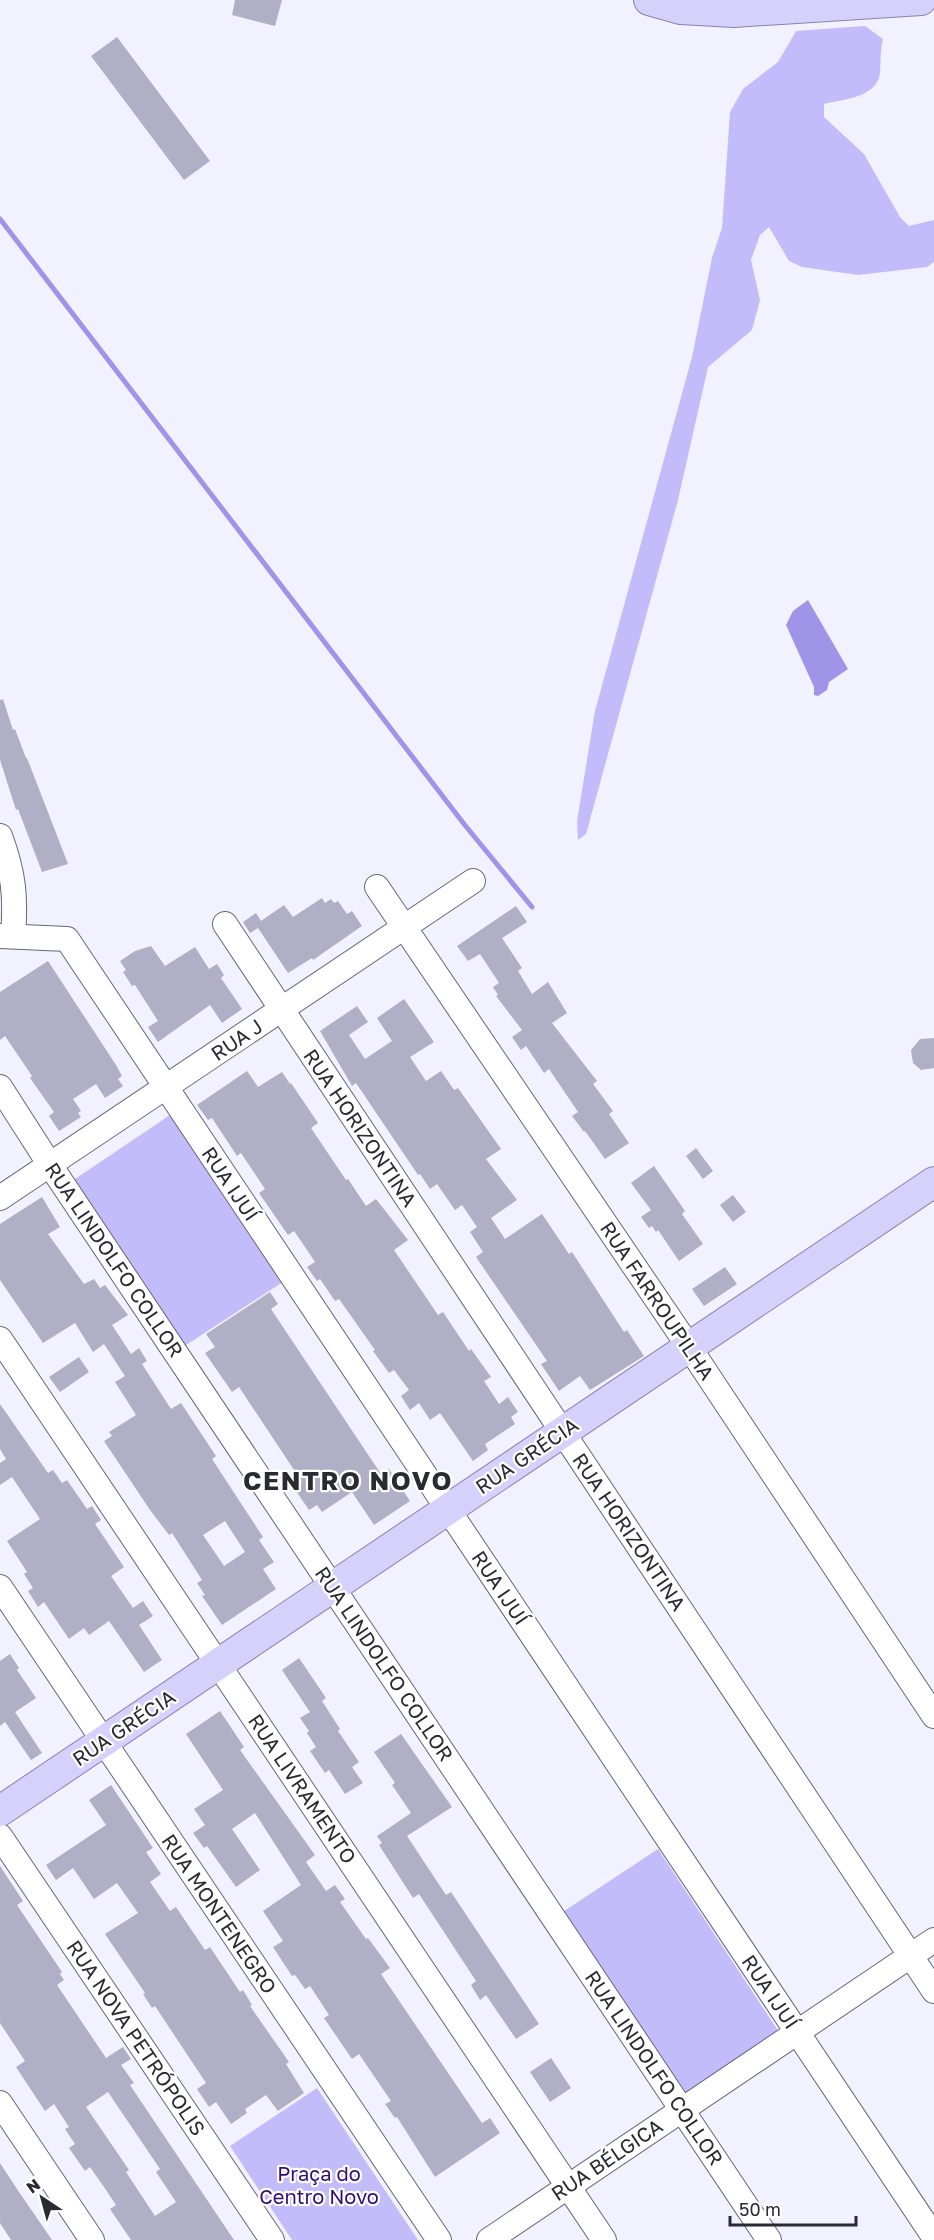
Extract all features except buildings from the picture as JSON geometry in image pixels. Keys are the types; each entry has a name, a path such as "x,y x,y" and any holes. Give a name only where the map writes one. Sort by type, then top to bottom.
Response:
{"main road":[{"path":"649,0 734,12 921,0"},
{"name":"RUA GRÉCIA","path":"0,1811 934,1182"}],"street":[{"path":"0,836 8,858 16,900 7,936"},
{"name":"RUA J","path":"0,1198 473,881"},
{"name":"RUA FARROUPILHA","path":"378,887 689,1347 934,1716"},
{"name":"RUA HORIZONTINA","path":"225,924 934,1991"},
{"name":"RUA IJUÍ","path":"7,936 67,939 934,2238"},
{"name":"RUA LINDOLFO COLLOR","path":"0,1087 332,1588 770,2240"},
{"name":"RUA LIVRAMENTO","path":"0,1339 604,2240"},
{"name":"RUA MONTENEGRO","path":"0,1587 439,2240"},
{"name":"RUA NOVA PETRÓPOLIS","path":"0,1836 272,2240"},
{"name":"RUA BÉLGICA","path":"489,2240 934,1940"},
{"path":"0,2103 92,2240"}],"green space":[{"path":"865,26 883,39 878,81 873,88 858,96 824,104 824,117 864,154 900,217 909,226 934,220 934,262 927,267 858,275 802,267 789,261 769,227 760,235 751,260 760,300 752,330 708,367 678,500 586,834 578,840 577,821 595,711 692,357 712,258 722,228 730,112 743,89 778,62 796,31"},
{"path":"170,1115 283,1282 180,1349 72,1181"},
{"path":"658,1849 779,2032 683,2096 561,1913"},
{"name":"Praça do Centro Novo","path":"317,2088 418,2240 292,2240 230,2146"}],"shaded area":[{"path":"808,600 848,669 829,682 827,690 818,696 814,695 814,687 786,625 793,611"}],"waterway":[{"path":"0,219 464,824 532,907"}],"district":[{"name":"CENTRO NOVO","path":"348,1481"}]}
